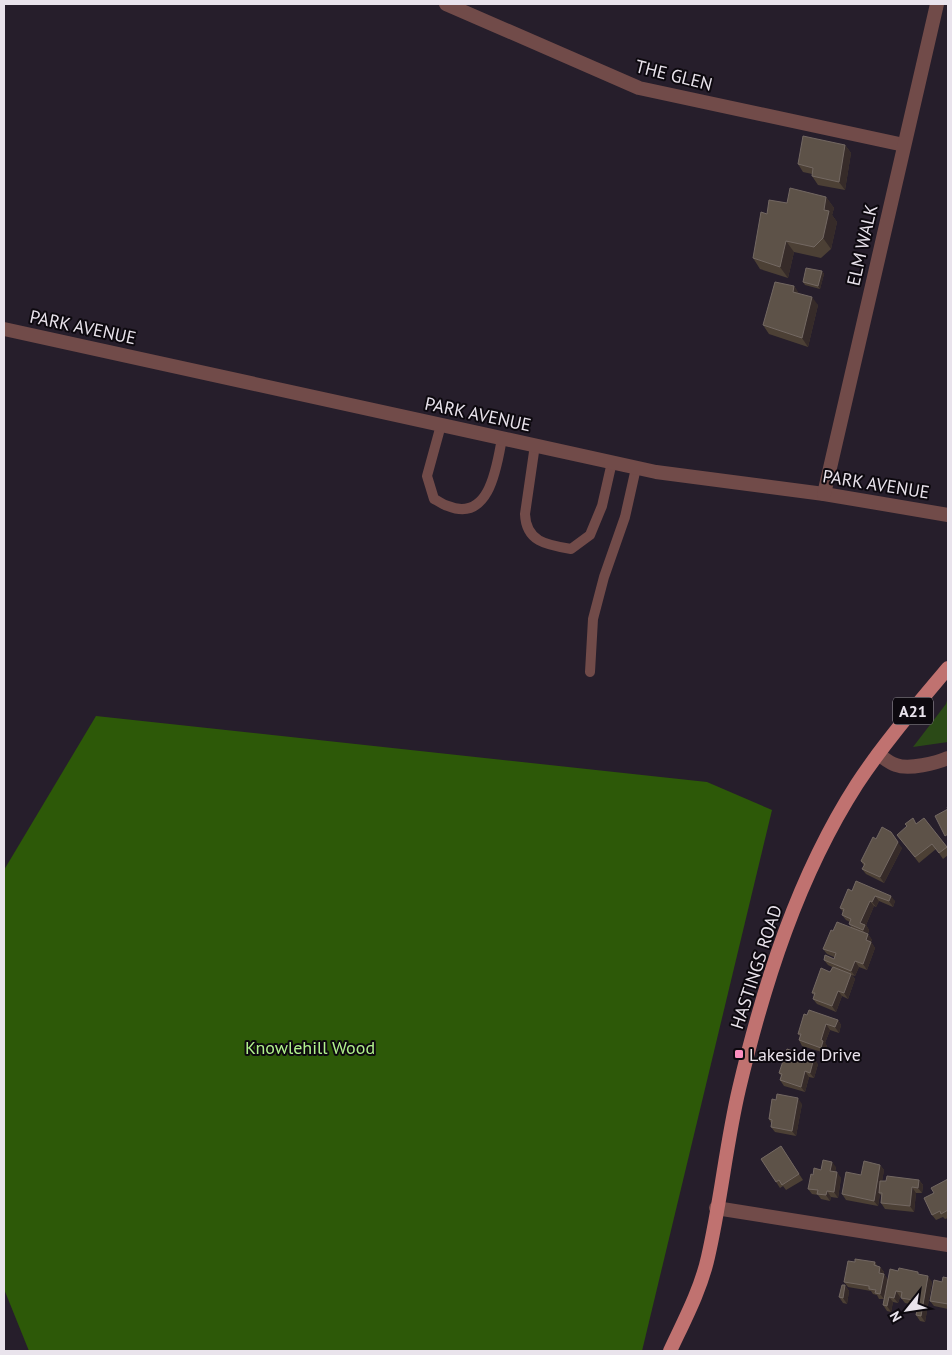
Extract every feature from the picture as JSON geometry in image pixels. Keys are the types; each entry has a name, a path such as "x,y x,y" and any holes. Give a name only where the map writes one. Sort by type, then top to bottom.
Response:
{"main road":[{"name":"A21","path":"878,754 948,668"},
{"name":"HASTINGS ROAD","path":"670,1351 696,1292 708,1257 742,1074 768,984 791,915 814,860 837,816 878,754"}],"street":[{"name":"THE GLEN","path":"446,4 639,88 904,145"},
{"name":"ELM WALK","path":"824,494 937,4"},
{"name":"PARK AVENUE","path":"4,329 656,472 824,494 948,515"},
{"path":"878,754 895,765 906,767 940,762 948,758"},
{"path":"716,1208 948,1245"}],"lane":[{"path":"441,425 427,476 434,499 448,507 466,510 483,500 494,478 502,438"},
{"path":"535,446 526,525 534,538 551,546 570,549 590,535 602,506 612,462"},
{"path":"590,672 593,619 604,576 625,517 636,468"}],"green space":[{"path":"948,697 948,742 913,747 946,704"},
{"name":"Knowlehill Wood","path":"96,716 707,782 772,810 642,1351 29,1351 4,1289 4,870"}],"building":[{"path":"803,136 845,145 839,182 812,176 813,168 798,164"},
{"path":"790,188 826,197 824,210 829,211 823,238 814,247 786,241 780,267 753,258 761,212 767,214 769,200 787,203"},
{"path":"806,268 822,271 818,286 803,282"},
{"path":"775,282 794,286 793,292 812,297 802,338 763,325"},
{"path":"948,809 948,834 945,836 935,816"},
{"path":"913,818 916,824 924,818 947,847 939,853 932,844 915,857 897,835 907,826 905,824"},
{"path":"882,827 891,832 898,842 880,877 862,869 865,864 861,861 873,837 876,839"},
{"path":"856,881 891,896 889,901 875,896 872,902 870,901 860,923 865,925 863,930 849,924 851,919 842,915 844,909 840,908 848,889 852,891"},
{"path":"837,922 868,934 866,940 871,942 863,964 855,961 851,971 824,960 825,955 834,959 836,953 823,949 831,930 833,931"},
{"path":"833,967 851,974 844,993 838,991 832,1006 813,999 815,993 812,993 821,968 830,972"},
{"path":"809,1010 838,1020 835,1027 826,1024 821,1040 823,1041 821,1048 799,1040 801,1034 798,1034 804,1014 807,1015"},
{"path":"787,1049 814,1058 810,1073 805,1071 801,1087 780,1080 782,1074 779,1073"},
{"path":"777,1094 798,1098 792,1131 771,1127 772,1120 769,1119 772,1099 776,1100"},
{"path":"781,1146 799,1174 782,1185 779,1180 776,1182 761,1159"},
{"path":"823,1160 832,1162 830,1171 837,1172 834,1192 827,1191 826,1195 817,1194 818,1190 808,1189 814,1168 821,1170"},
{"path":"864,1161 880,1165 874,1201 842,1194 846,1172 861,1175"},
{"path":"887,1176 919,1180 918,1188 912,1187 910,1206 881,1203 882,1193 879,1193 880,1181 886,1181"},
{"path":"948,1179 948,1210 941,1214 940,1211 932,1215 924,1198 934,1193 931,1188"},
{"path":"855,1259 875,1262 874,1265 880,1267 879,1273 884,1274 880,1294 875,1293 876,1290 869,1289 869,1286 844,1282 848,1261 855,1262"},
{"path":"899,1268 928,1276 921,1316 916,1315 919,1301 901,1298 902,1292 896,1291 894,1298 889,1297 887,1306 883,1305 890,1269 898,1271"},
{"path":"943,1277 948,1278 948,1304 930,1301 934,1280 942,1282"},
{"path":"842,1285 845,1285 843,1298 839,1297"}],"place":[{"name":"Lakeside Drive","path":"739,1054"}]}
